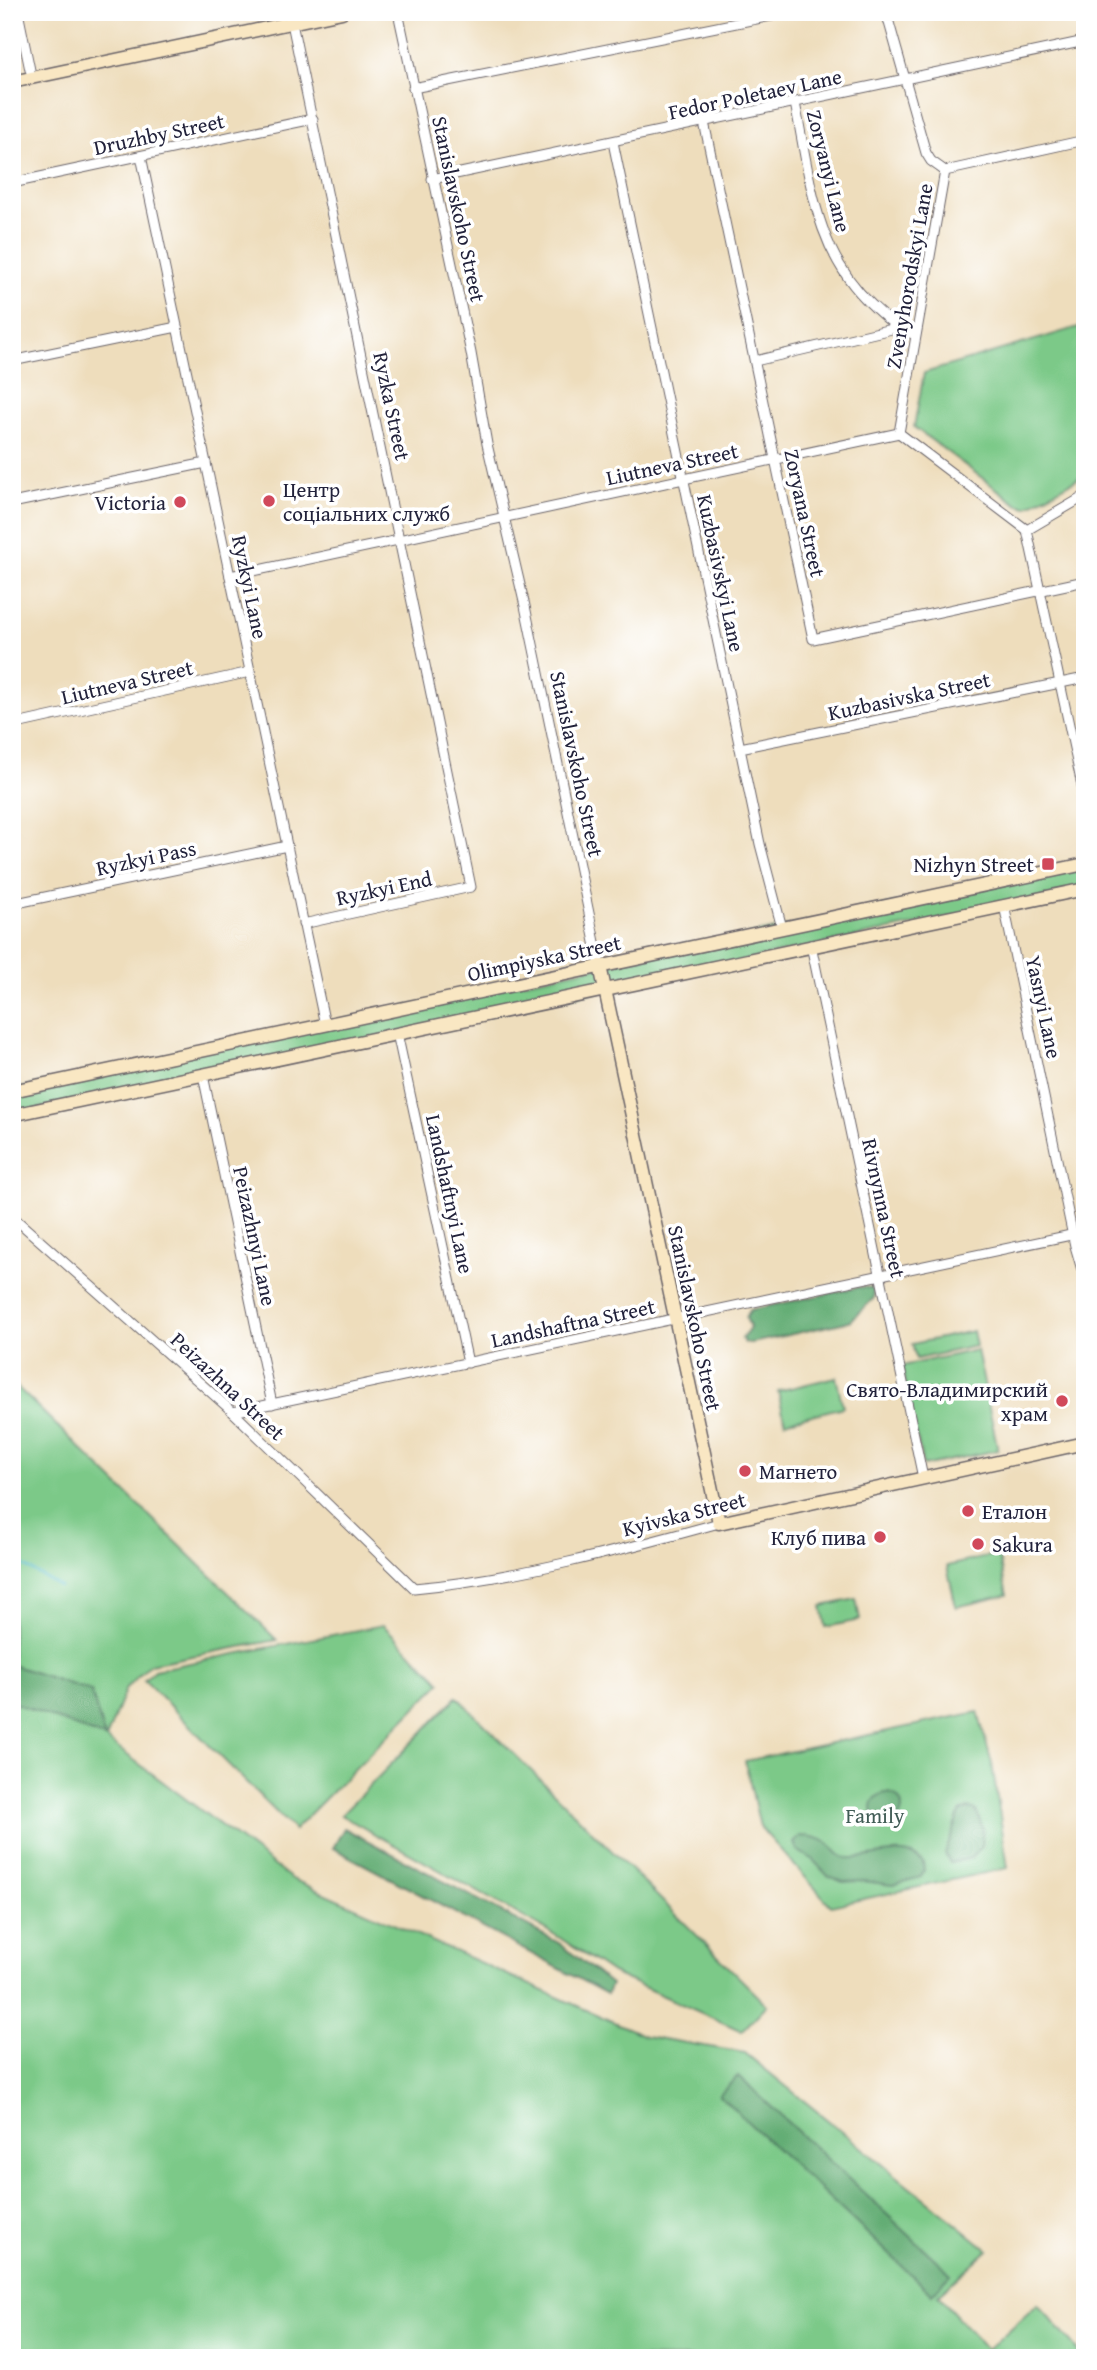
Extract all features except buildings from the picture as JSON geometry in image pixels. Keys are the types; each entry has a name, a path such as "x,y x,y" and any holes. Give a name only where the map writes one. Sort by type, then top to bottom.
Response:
{"main road":[{"path":"292,19 307,12"},
{"path":"12,82 31,74 292,19 342,12"},
{"path":"12,74 31,74"},
{"name":"Olimpiyska Street","path":"12,1091 1085,864"},
{"name":"Olimpiyska Street","path":"12,1115 1085,889"},
{"name":"Stanislavskoho Street","path":"600,966 719,1523"},
{"name":"Kyivska Street","path":"719,1523 1085,1443"}],"street":[{"path":"18,12 31,74"},
{"name":"Stanislavskoho Street","path":"398,12 600,966"},
{"path":"413,88 791,12"},
{"name":"Zvenyhorodskyi Lane","path":"886,12 928,158 945,171 899,433"},
{"name":"Ryzka Street","path":"292,19 471,887"},
{"name":"Fedor Poletaev Lane","path":"432,179 1085,41"},
{"name":"Zoryanyi Lane","path":"795,103 822,230 836,263 861,295 896,328 915,335"},
{"name":"Druzhby Street","path":"12,183 313,119"},
{"name":"Zoryana Street","path":"705,122 813,639 1085,581"},
{"path":"945,171 1085,140"},
{"name":"Kuzbasivskyi Lane","path":"613,142 760,844 782,928"},
{"name":"Ryzkyi Lane","path":"141,156 326,1025"},
{"path":"12,362 177,327"},
{"path":"755,361 896,328"},
{"path":"899,433 1027,530 1085,799"},
{"name":"Liutneva Street","path":"230,576 899,433"},
{"path":"12,503 206,463"},
{"path":"1027,530 1085,496"},
{"name":"Liutneva Street","path":"12,725 250,672"},
{"name":"Kuzbasivska Street","path":"740,748 1085,678"},
{"name":"Ryzkyi Pass","path":"12,904 287,846"},
{"name":"Ryzkyi End","path":"303,924 471,887"},
{"name":"Yasnyi Lane","path":"1004,905 1072,1234 1085,1280"},
{"name":"Rivnynna Street","path":"811,945 923,1478"},
{"name":"Landshaftnyi Lane","path":"397,1032 468,1363"},
{"name":"Peizazhnyi Lane","path":"203,1075 272,1404"},
{"name":"Peizazhna Street","path":"12,1216 233,1412 414,1588"},
{"name":"Landshaftna Street","path":"233,1412 1085,1232"},
{"name":"Kyivska Street","path":"414,1588 455,1585 507,1574 640,1545 719,1523"}],"green space":[{"path":"1085,325 1085,475 1026,507 1017,504 914,427 924,373"},
{"path":"1085,864 1085,889 12,1114 12,1090"},
{"path":"860,1287 873,1288 874,1298 851,1320 752,1343 745,1343 742,1339 750,1327 746,1318 750,1310"},
{"path":"973,1331 976,1346 916,1359 912,1344"},
{"path":"977,1350 998,1450 923,1466 902,1366"},
{"path":"836,1377 843,1407 785,1422 778,1391"},
{"path":"12,1382 277,1640 150,1664 126,1688 106,1739 292,1879 645,2036 745,2053 988,2250 938,2295 987,2350 1038,2304 1084,2358 12,2358"},
{"path":"998,1554 1007,1595 956,1607 947,1566"},
{"path":"856,1599 860,1620 826,1627 822,1606"},
{"path":"383,1625 441,1682 294,1830 144,1680 154,1670"},
{"path":"12,1665 91,1691 105,1738 12,1702"},
{"path":"457,1697 767,2005 742,2031 612,1973 557,1936 341,1815"},
{"name":"Family","path":"978,1712 992,1764 1008,1868 831,1906 760,1827 745,1761"},
{"path":"887,1793 897,1798 902,1808 897,1818 887,1823 877,1818 872,1808 877,1798"},
{"path":"971,1808 976,1810 983,1829 981,1847 971,1858 950,1863 945,1853 958,1815"},
{"path":"344,1828 559,1943 611,1984 607,1994 333,1848"},
{"path":"800,1836 823,1840 845,1858 887,1853 915,1856 923,1862 924,1871 921,1877 892,1885 863,1881 843,1882 828,1876 813,1860 797,1850 794,1843"},
{"path":"738,2076 951,2274 932,2294 719,2095"}],"waterway":[{"path":"12,1559 60,1587"}],"place":[{"name":"Центр соціальних служб","path":"269,501"},
{"name":"Victoria","path":"180,502"},
{"name":"Nizhyn Street","path":"1048,864"},
{"name":"Свято-Владимирский храм","path":"1062,1401"},
{"name":"Магнето","path":"745,1471"},
{"name":"Еталон","path":"968,1511"},
{"name":"Клуб пива","path":"880,1537"},
{"name":"Sakura","path":"978,1544"}]}
